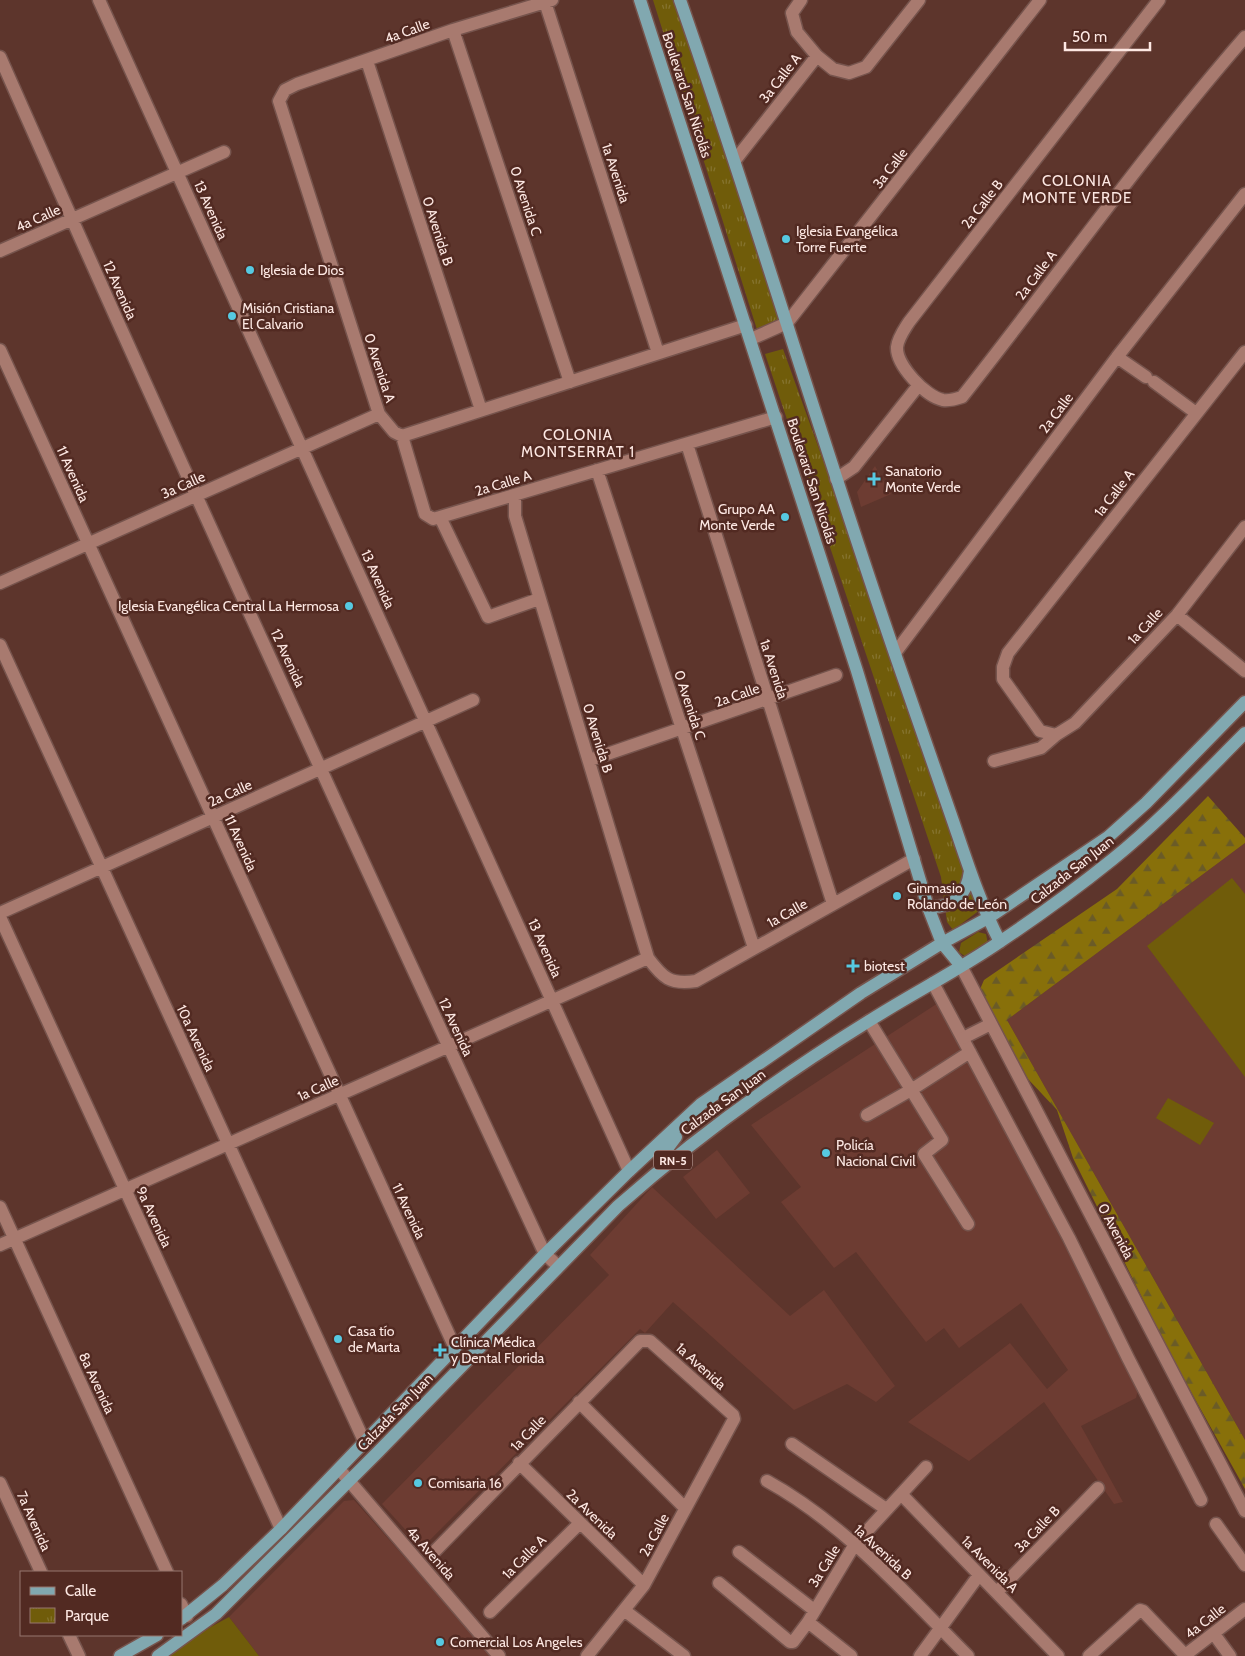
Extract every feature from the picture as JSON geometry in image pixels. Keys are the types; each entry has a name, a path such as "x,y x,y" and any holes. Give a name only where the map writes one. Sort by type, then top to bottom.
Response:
{"main road":[{"name":"Boulevard San Nicolás","path":"640,0 857,671 928,907 942,942 961,966"},
{"name":"Boulevard San Nicolás","path":"680,0 736,159 836,478 894,653 970,871 988,918 1000,942"},
{"name":"Calzada San Juan","path":"183,1613 281,1529 545,1254 629,1171 701,1104 861,993 942,942 988,918 1108,837 1146,803 1245,702"},
{"name":"Calzada San Juan","path":"158,1656 216,1614 378,1452 618,1206 732,1112 869,1020 1000,942 1114,858 1165,812 1245,733"},
{"path":"928,907 941,908 953,904 966,890 970,871"},
{"path":"664,1167 664,1153 675,1138 695,1121 701,1104"},
{"path":"378,1452 385,1434 387,1420"},
{"path":"120,1656 154,1636"}],"street":[{"name":"13 Avenida","path":"99,0 629,1171"},
{"path":"801,0 792,13 794,26 796,32 817,56"},
{"name":"3a Calle A","path":"736,159 817,56 833,69 842,72 854,72 866,67 919,0"},
{"name":"3a Calle","path":"751,339 787,323 1040,0"},
{"name":"2a Calle B","path":"918,386 899,356 897,348 898,340 909,322 1159,0"},
{"name":"4a Calle","path":"279,101 285,90 297,84 453,30 548,1"},
{"name":"1a Avenida","path":"548,1 658,353"},
{"name":"0 Avenida C","path":"453,30 570,382"},
{"name":"2a Calle A","path":"918,386 941,400 952,401 962,397 1095,223 1245,36"},
{"name":"12 Avenida","path":"0,57 72,220 448,1046 545,1254 558,1266"},
{"name":"0 Avenida B","path":"368,61 481,410"},
{"name":"0 Avenida A","path":"279,101 379,414 394,432 402,436"},
{"name":"4a Calle","path":"0,252 224,152"},
{"name":"2a Calle","path":"894,653 1117,357 1245,194"},
{"path":"539,599 488,617 440,517 433,519 425,514 402,436 746,325"},
{"name":"11 Avenida","path":"0,350 455,1348"},
{"name":"1a Calle A","path":"1056,735 1040,731 1003,678 1003,667 1008,653 1245,352"},
{"path":"1117,357 1196,413"},
{"path":"836,478 854,467 918,386"},
{"name":"3a Calle","path":"0,583 379,414"},
{"name":"2a Calle A","path":"440,517 776,417"},
{"name":"1a Avenida","path":"687,444 833,904"},
{"name":"0 Avenida C","path":"597,470 754,948"},
{"name":"0 Avenida B","path":"515,495 515,516 590,760 648,958 658,972 672,981"},
{"name":"1a Calle","path":"994,761 1041,748 1056,735 1075,723 1177,615 1245,527"},
{"path":"1177,615 1245,671"},
{"name":"10a Avenida","path":"0,645 365,1443"},
{"name":"2a Calle","path":"590,760 836,675"},
{"name":"2a Calle","path":"0,915 473,700"},
{"name":"1a Calle","path":"672,981 684,983 696,981 914,859"},
{"name":"9a Avenida","path":"0,915 281,1529"},
{"name":"1a Calle","path":"0,1245 648,958"},
{"name":"0 Avenida","path":"961,966 1245,1511"},
{"path":"933,983 1069,1238 1201,1500"},
{"path":"869,1020 942,1140 924,1154 968,1224"},
{"path":"963,1038 991,1024"},
{"path":"867,1115 912,1090 970,1052"},
{"name":"8a Avenida","path":"0,1207 167,1571"},
{"name":"1a Avenida","path":"645,1339 650,1341 733,1415 734,1419"},
{"name":"1a Calle","path":"435,1551 578,1402 640,1341 645,1339"},
{"path":"578,1402 685,1508"},
{"name":"2a Calle","path":"587,1656 644,1585 734,1419"},
{"path":"792,1444 886,1510"},
{"name":"2a Avenida","path":"519,1463 579,1524 644,1585"},
{"name":"3a Calle","path":"719,1583 790,1642 793,1642 808,1622 855,1544 926,1467"},
{"name":"4a Avenida","path":"339,1469 499,1656"},
{"name":"1a Avenida B","path":"767,1481 794,1496 855,1544 968,1656"},
{"name":"7a Avenida","path":"0,1482 41,1571"},
{"name":"3a Calle B","path":"998,1592 1098,1488"},
{"name":"1a Avenida A","path":"901,1494 1058,1656"},
{"name":"1a Calle A","path":"490,1612 579,1524"},
{"path":"1216,1524 1245,1565"},
{"path":"739,1552 814,1610"},
{"path":"920,1656 979,1575"},
{"name":"4a Calle","path":"1185,1656 1245,1609"},
{"path":"624,1610 684,1656"},
{"path":"1089,1656 1140,1610 1185,1656"},
{"path":"808,1622 851,1656"},
{"path":"1214,1634 1230,1656"},
{"path":"69,1636 79,1656"}],"shaded area":[{"name":"Sanatorio Monte Verde","path":"875,466 891,494 861,507 857,492"},
{"path":"1245,843 1245,1440 1007,1020"},
{"path":"938,1003 942,1005 1138,1390 1136,1398 1081,1426 1123,1502 1114,1504 1044,1402 969,1461 908,1422 1010,1343 1047,1389 1068,1370 1021,1303 959,1348 944,1328 926,1342 856,1252 834,1268 781,1202 801,1187 751,1125"},
{"path":"717,1150 750,1193 716,1219 683,1177"},
{"path":"652,1187 790,1316 824,1290 895,1386 876,1402 847,1384 794,1410 673,1302 645,1333 640,1329 422,1548 382,1504 609,1275 590,1255"},
{"path":"354,1500 492,1656 259,1656 229,1617 344,1501"}],"green space":[{"path":"653,0 677,0 783,330 760,339"},
{"path":"783,349 984,907 953,930 947,922 941,877 765,354"},
{"path":"1208,796 1245,838 1245,843 1007,1020 1245,1440 1245,1489 1170,1354 1073,1158 1057,1110 1028,1079 982,996 981,987 984,980 1117,889"},
{"path":"1232,878 1245,894 1245,1077 1147,946"},
{"path":"978,932 986,934 988,944 966,957 959,952 961,943"},
{"path":"1168,1098 1214,1123 1200,1145 1156,1118"},
{"path":"229,1617 259,1656 157,1656"}],"place":[{"name":"Iglesia Evangélica Torre Fuerte","path":"786,239"},
{"name":"Iglesia de Dios","path":"250,270"},
{"name":"Misión Cristiana El Calvario","path":"232,316"},
{"name":"Sanatorio Monte Verde","path":"874,479"},
{"name":"Grupo AA Monte Verde","path":"785,517"},
{"name":"Iglesia Evangélica Central La Hermosa","path":"349,606"},
{"name":"Ginmasio Rolando de León","path":"897,896"},
{"name":"biotest","path":"853,966"},
{"name":"Policía Nacional Civil","path":"826,1153"},
{"name":"Casa tío de Marta","path":"338,1339"},
{"name":"Clínica Médica y Dental Florida","path":"440,1350"},
{"name":"Comisaria 16","path":"418,1483"},
{"name":"Comercial Los Angeles","path":"440,1642"}],"district":[{"name":"COLONIA MONTE VERDE","path":"1077,190"},
{"name":"COLONIA MONTSERRAT 1","path":"578,444"}]}
